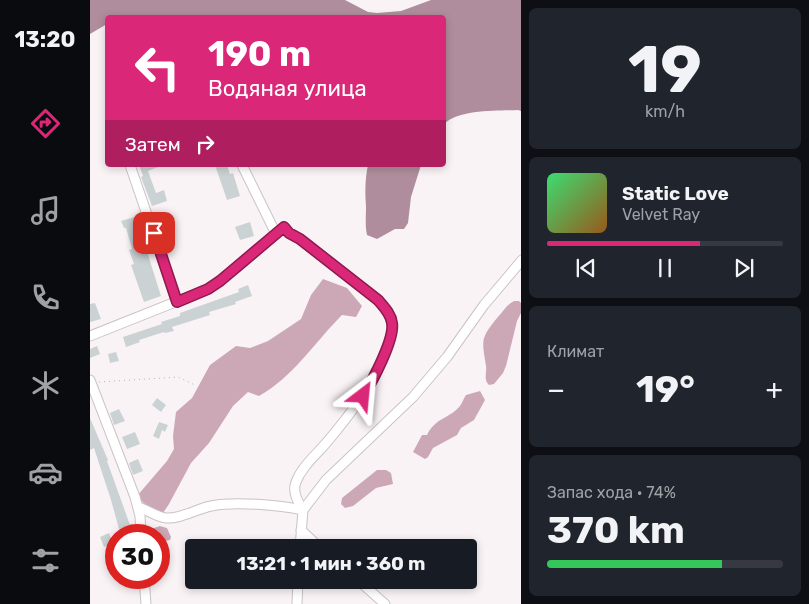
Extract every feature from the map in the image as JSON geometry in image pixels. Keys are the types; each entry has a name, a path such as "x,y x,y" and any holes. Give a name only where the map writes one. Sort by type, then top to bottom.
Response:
{"street":[{"path":"131,167 177,302"},
{"path":"243,167 276,234"},
{"path":"90,336 208,289 284,227 289,233 300,239 378,300 388,311 392,322 392,332 370,385 355,408 303,470 295,483 295,493 303,510"},
{"path":"300,539 303,510 313,494 425,384 462,337 484,305 521,261"},
{"path":"90,381 138,507 140,524"},
{"path":"138,507 165,518 175,517 210,506 227,504 303,510"},
{"path":"301,530 310,539"},
{"path":"145,589 146,604"},
{"path":"297,604 298,589"},
{"path":"368,589 385,604"}],"path":[{"path":"90,381 178,377 195,385"}],"shaded area":[{"path":"90,0 345,0 368,12 377,13 401,11 431,0 521,0 521,111 469,113 446,123 446,15 105,15 105,25 90,34"},
{"path":"368,167 420,167 411,197 408,223 404,229 395,229 377,239 367,235 366,175"},
{"path":"323,279 347,288 362,306 356,317 342,315 283,379 259,396 248,392 233,406 209,443 191,463 159,519 137,496 167,461 174,449 173,436 176,412 192,398 210,365 236,346 250,348 268,341 301,319 311,295"},
{"path":"514,301 521,303 521,313 517,321 506,366 494,384 489,385 486,378 483,345 485,336 491,325"},
{"path":"480,391 485,400 474,420 461,428 457,435 433,448 425,459 413,452 422,435 427,435 438,421 456,410 466,395"},
{"path":"377,470 386,470 391,473 393,484 376,488 353,506 345,508 341,504 342,498"}],"building":[{"path":"140,167 158,167 148,171 156,193 164,190 167,201 152,206 141,177 143,176"},
{"path":"216,167 228,167 230,174 233,173 240,196 227,200"},
{"path":"135,217 161,296 144,302 131,265 134,264 129,250 132,249 126,228 124,228 121,221"},
{"path":"250,222 254,236 240,240 235,227"},
{"path":"248,285 252,296 235,302 236,304 209,312 210,315 172,327 174,331 164,332 139,340 140,342 126,347 123,337 162,324 161,322 180,316 180,313 239,292 238,289"},
{"path":"95,303 101,319 90,322 90,304"},
{"path":"97,346 100,354 90,358 90,349"},
{"path":"116,352 119,361 110,363 108,354"},
{"path":"157,398 166,405 161,412 152,405"},
{"path":"119,409 125,421 114,425 110,413"},
{"path":"90,418 108,460 130,524 118,524 94,448 90,450"},
{"path":"159,422 168,425 165,432 162,430 159,439 153,436"},
{"path":"135,432 140,444 127,449 122,437"},
{"path":"138,459 143,471 133,475 129,463"},
{"path":"105,535 105,547 104,547 100,537"}],"route":[{"path":"154,233 177,302 208,289 220,281 284,227 289,233 300,239 378,300 388,311 392,322 392,332 370,385 363,396"}]}
